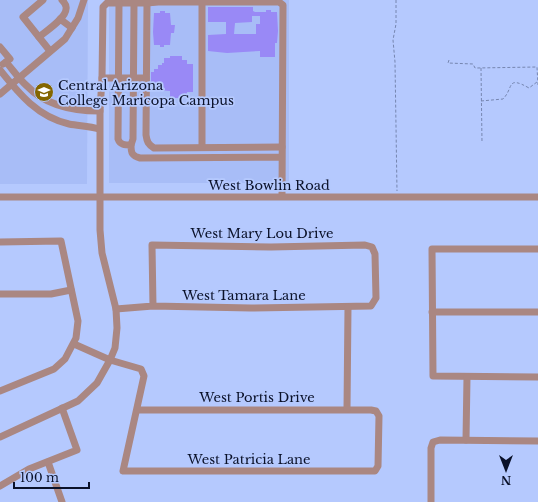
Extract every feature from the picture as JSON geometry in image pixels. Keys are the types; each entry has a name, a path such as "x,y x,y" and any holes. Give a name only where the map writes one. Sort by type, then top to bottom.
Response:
{"street":[{"path":"43,0 22,17 50,51"},
{"path":"39,37 60,19 66,9 62,0"},
{"path":"0,94 65,39 72,28 84,0"},
{"path":"202,2 202,147"},
{"path":"0,436 78,401 97,383 115,348 117,328 116,309 102,253 99,197 99,129 102,78 103,8 107,3 279,2 283,5 282,196"},
{"path":"119,3 118,139 119,143 123,145 131,145"},
{"path":"134,3 133,139 131,145 131,152 134,156 140,158 282,157"},
{"path":"147,3 146,141 149,145 154,148 282,147"},
{"path":"60,19 72,28"},
{"path":"0,47 10,59 0,69 11,84 30,104 53,119 69,124 90,126 99,129"},
{"path":"6,62 33,91 52,103 77,110 100,111"},
{"path":"102,78 146,78"},
{"name":"West Bowlin Road","path":"0,197 538,197"},
{"path":"0,242 61,241 78,321 74,344 65,359 54,369 0,391"},
{"name":"West Mary Lou Drive","path":"154,306 152,245 271,247 365,245 372,247 375,254 376,298 371,306"},
{"path":"538,249 432,249 432,376 538,377"},
{"path":"0,294 51,294 71,290"},
{"name":"West Tamara Lane","path":"116,309 154,306 251,308 371,306"},
{"path":"347,409 348,307"},
{"path":"432,312 538,312"},
{"path":"74,344 110,360 141,368 144,376 137,410"},
{"path":"466,377 466,440"},
{"path":"0,486 29,469 77,450 62,408"},
{"name":"West Portis Drive","path":"137,410 347,409 376,411 379,416 378,466 375,472"},
{"name":"West Patricia Lane","path":"137,410 123,471 375,472"},
{"path":"431,502 431,448 433,442 440,440 538,441"},
{"path":"48,462 62,502"}],"path":[{"path":"396,0 396,24 393,40 395,62 397,197"},
{"path":"448,60 448,63 473,64 475,68 537,67 538,85"},
{"path":"481,68 482,143"},
{"path":"481,101 503,99 509,88 514,83 520,83 529,88 537,82"}],"shaded area":[{"name":"Central Arizona College Maricopa Campus","path":"0,0 88,0 87,184 0,184"},
{"path":"109,0 289,0 289,183 109,183"}],"building":[{"path":"208,7 253,7 253,11 255,12 266,12 266,10 271,10 271,12 277,12 278,31 277,43 275,43 275,57 260,57 260,51 227,53 208,51 208,35 226,34 226,22 208,22","holes":["252,16 260,16 260,24 256,24 256,34 234,34 235,23 252,22"]},
{"path":"160,11 170,13 171,25 175,25 174,33 171,33 170,45 164,45 164,47 154,45 154,13 160,13"},
{"path":"170,56 182,56 182,60 187,60 187,64 193,64 193,92 187,92 187,96 182,96 182,98 170,98 170,91 158,90 158,86 154,86 154,83 151,83 151,72 154,72 154,69 158,69 158,65 162,65 162,63 164,63 164,58 170,58"}],"place":[{"name":"Central Arizona College Maricopa Campus","path":"44,92"}]}
